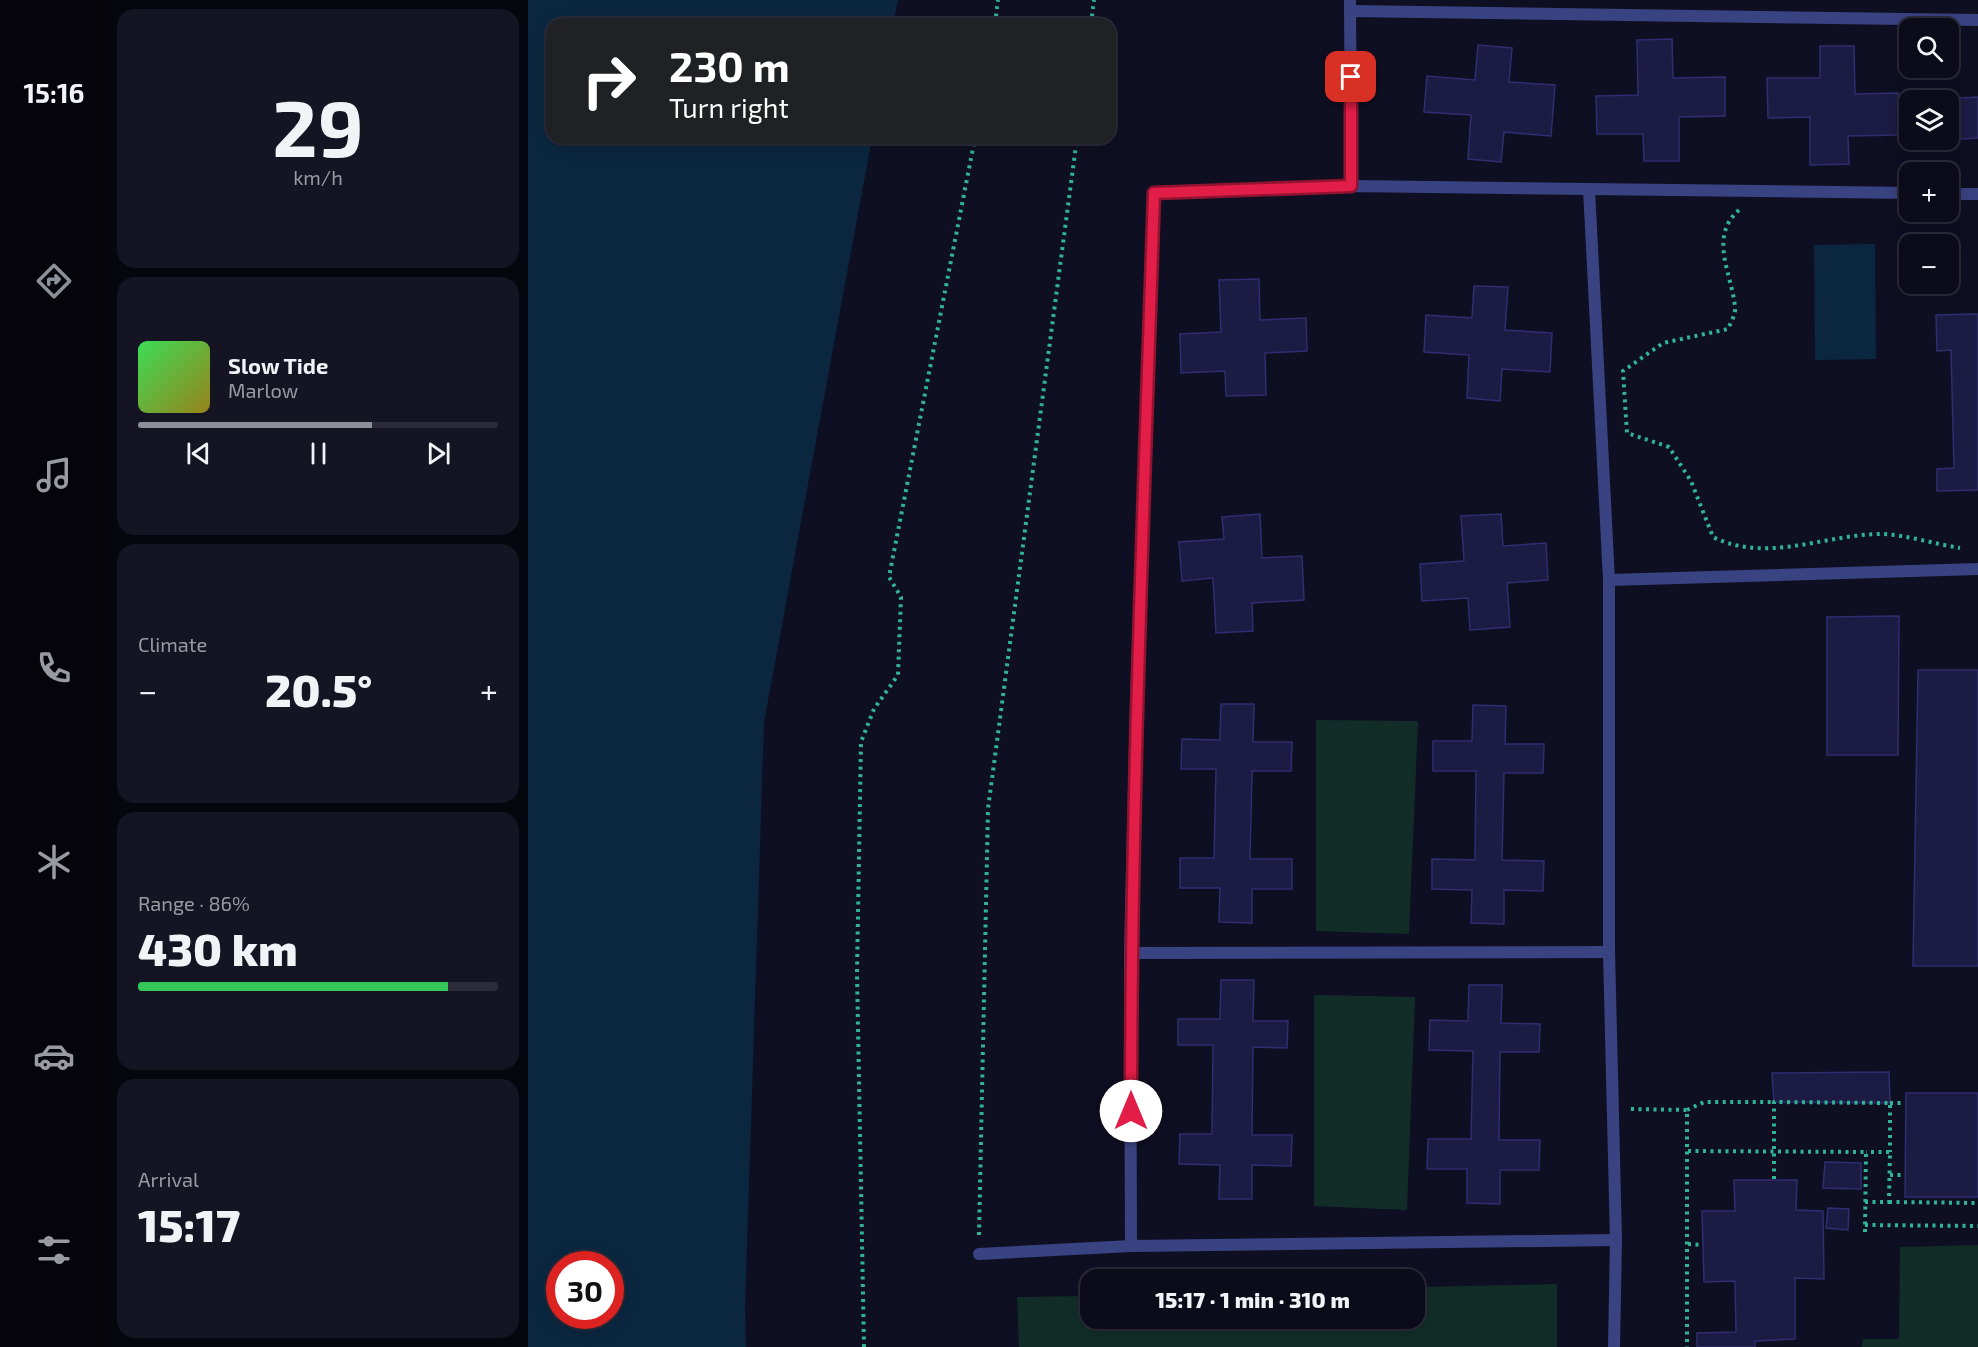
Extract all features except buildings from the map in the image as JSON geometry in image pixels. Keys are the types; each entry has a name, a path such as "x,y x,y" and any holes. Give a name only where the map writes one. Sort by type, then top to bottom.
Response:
{"street":[{"path":"1351,186 1350,6 1978,20"},
{"path":"1131,1246 1130,953 1136,701 1154,193 1351,186 1899,193"},
{"path":"1589,189 1609,580 1609,952 1616,1240 1614,1347"},
{"path":"1959,194 1978,194"},
{"path":"1609,580 1978,569"},
{"path":"1130,953 1609,952"},
{"path":"979,1254 1131,1246 1616,1240"}],"path":[{"path":"995,18 998,0"},
{"path":"1092,18 1094,0"},
{"path":"864,1347 856,973 861,742 874,709 898,675 901,597 889,577 974,144"},
{"path":"979,1254 988,809 1076,144"},
{"path":"1746,207 1737,211 1725,229 1722,249 1736,309 1728,329 1663,343 1623,371 1627,433 1669,447 1692,481 1713,537 1732,547 1775,549 1882,534 1967,549"},
{"path":"1612,1108 1688,1110 1704,1101 1903,1104"},
{"path":"1773,1102 1773,1179"},
{"path":"1889,1202 1890,1103"},
{"path":"1687,1347 1688,1110"},
{"path":"1688,1150 1890,1152"},
{"path":"1865,1234 1866,1152"},
{"path":"1890,1175 1904,1175"},
{"path":"1865,1202 1978,1203"},
{"path":"1865,1225 1978,1226"},
{"path":"1688,1244 1703,1245"}],"green space":[{"path":"1316,720 1418,721 1409,934 1316,931"},
{"path":"1314,995 1415,997 1407,1210 1314,1206"},
{"path":"1978,1245 1978,1347 1862,1347 1863,1339 1899,1339 1900,1247"},
{"path":"1557,1284 1557,1347 1019,1347 1017,1297 1080,1296 1080,1329 1425,1329 1425,1287"}],"water":[{"path":"528,0 898,0 894,18 546,18 546,144 871,144 764,722 745,1307 746,1347 528,1347"},
{"path":"1875,244 1876,359 1815,360 1814,245"}],"route":[{"path":"1131,1111 1130,953 1136,701 1154,193 1351,186 1351,77"}]}
